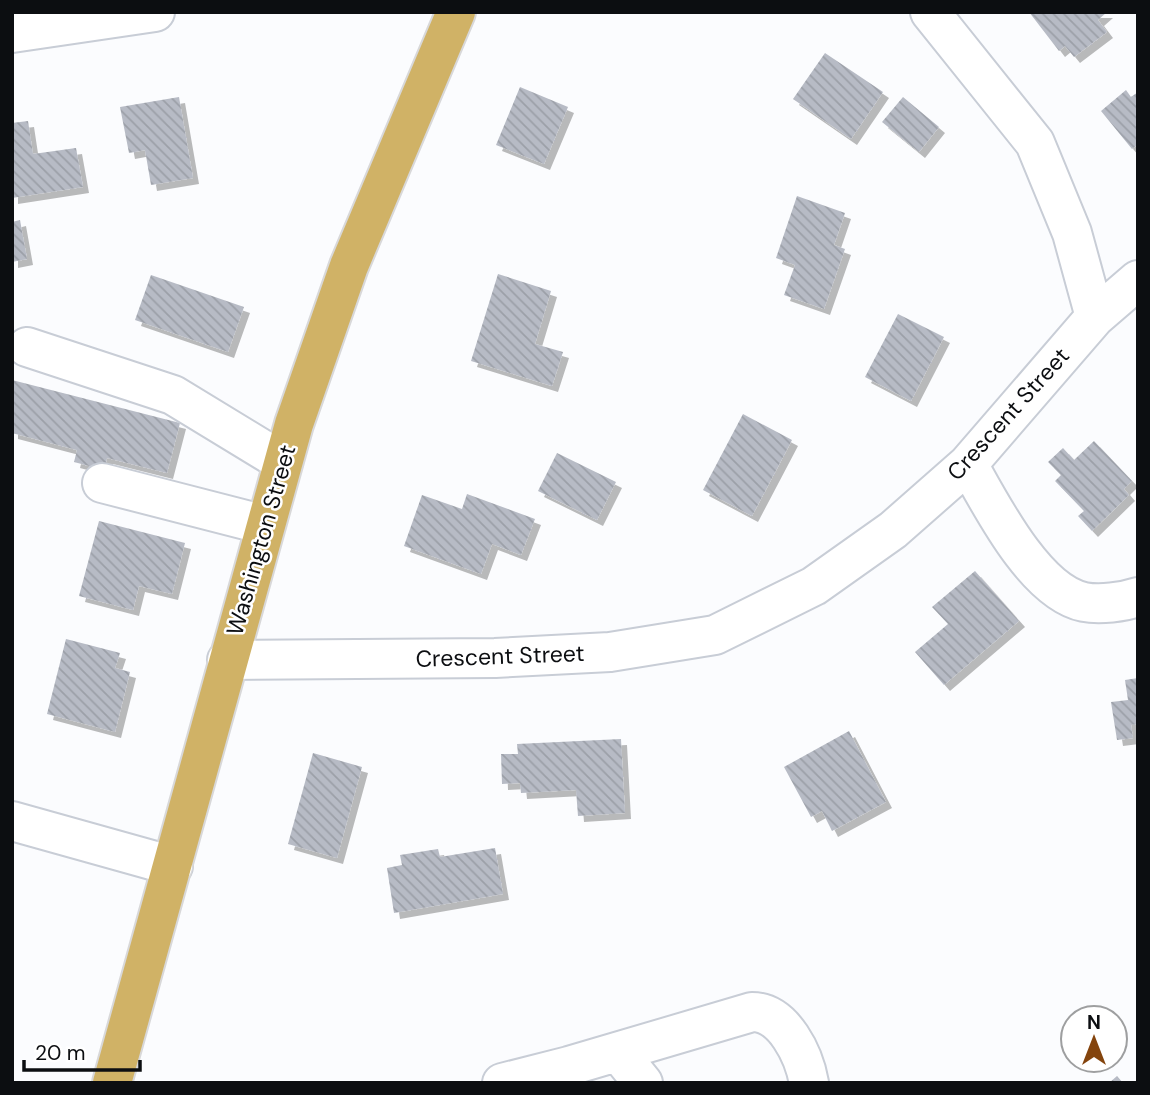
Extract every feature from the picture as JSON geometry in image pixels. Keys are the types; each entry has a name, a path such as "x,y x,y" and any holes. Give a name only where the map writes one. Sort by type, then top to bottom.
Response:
{"main road":[{"name":"Washington Street","path":"112,1083 283,462 349,266 456,12"}],"street":[{"path":"12,33 155,12"},
{"path":"930,12 1035,143 1072,233 1095,317"},
{"name":"Crescent Street","path":"228,660 495,658 610,652 715,635 814,586 893,530 968,464 1095,317 1138,280"},
{"path":"27,347 173,395 283,462"},
{"path":"968,464 1006,533 1049,583 1083,602 1124,601 1138,597"},
{"path":"102,483 265,525"},
{"path":"12,821 173,866"},
{"path":"502,1083 618,1052 739,1015 764,1013 776,1018 784,1027 809,1083"},
{"path":"618,1052 643,1083"}],"building":[{"path":"1029,12 1107,12 1098,20 1107,32 1074,57 1065,46 1059,51"},
{"path":"825,53 883,92 851,139 793,99"},
{"path":"520,87 568,107 544,164 496,145"},
{"path":"1126,90 1131,97 1138,92 1138,144 1132,149 1101,111"},
{"path":"179,97 193,178 151,185 145,150 129,153 120,107"},
{"path":"903,97 939,127 919,152 882,122"},
{"path":"28,121 33,154 76,148 83,187 12,198 12,123"},
{"path":"797,196 845,213 834,245 845,249 824,309 784,295 795,265 776,258"},
{"path":"20,220 27,259 12,262 12,222"},
{"path":"498,274 551,291 535,344 563,352 552,386 471,361"},
{"path":"151,275 244,307 228,352 135,320"},
{"path":"898,314 944,337 911,401 865,377"},
{"path":"12,380 180,423 167,473 107,458 104,470 74,462 77,450 12,433"},
{"path":"743,414 792,440 752,516 703,490"},
{"path":"1094,441 1132,481 1124,489 1129,495 1092,531 1078,516 1084,511 1055,481 1061,475 1048,462 1063,448 1074,460"},
{"path":"557,453 616,482 597,520 538,491"},
{"path":"467,494 535,519 521,555 492,544 481,574 404,546 422,495 462,509"},
{"path":"99,521 185,543 172,594 139,586 133,610 79,596"},
{"path":"975,571 1019,621 944,685 915,652 948,624 932,607"},
{"path":"66,639 120,653 115,668 130,672 115,732 47,714"},
{"path":"1138,678 1138,724 1131,725 1133,738 1117,740 1111,702 1128,700 1125,680"},
{"path":"849,731 886,802 832,831 822,811 811,817 784,767"},
{"path":"621,739 625,813 578,816 576,790 521,793 520,783 502,784 501,754 518,754 517,744"},
{"path":"313,753 362,767 337,858 288,844"},
{"path":"495,848 503,894 394,913 387,868 402,865 400,855 438,849 440,857"},
{"path":"1117,1076 1123,1083 1109,1083"}]}
